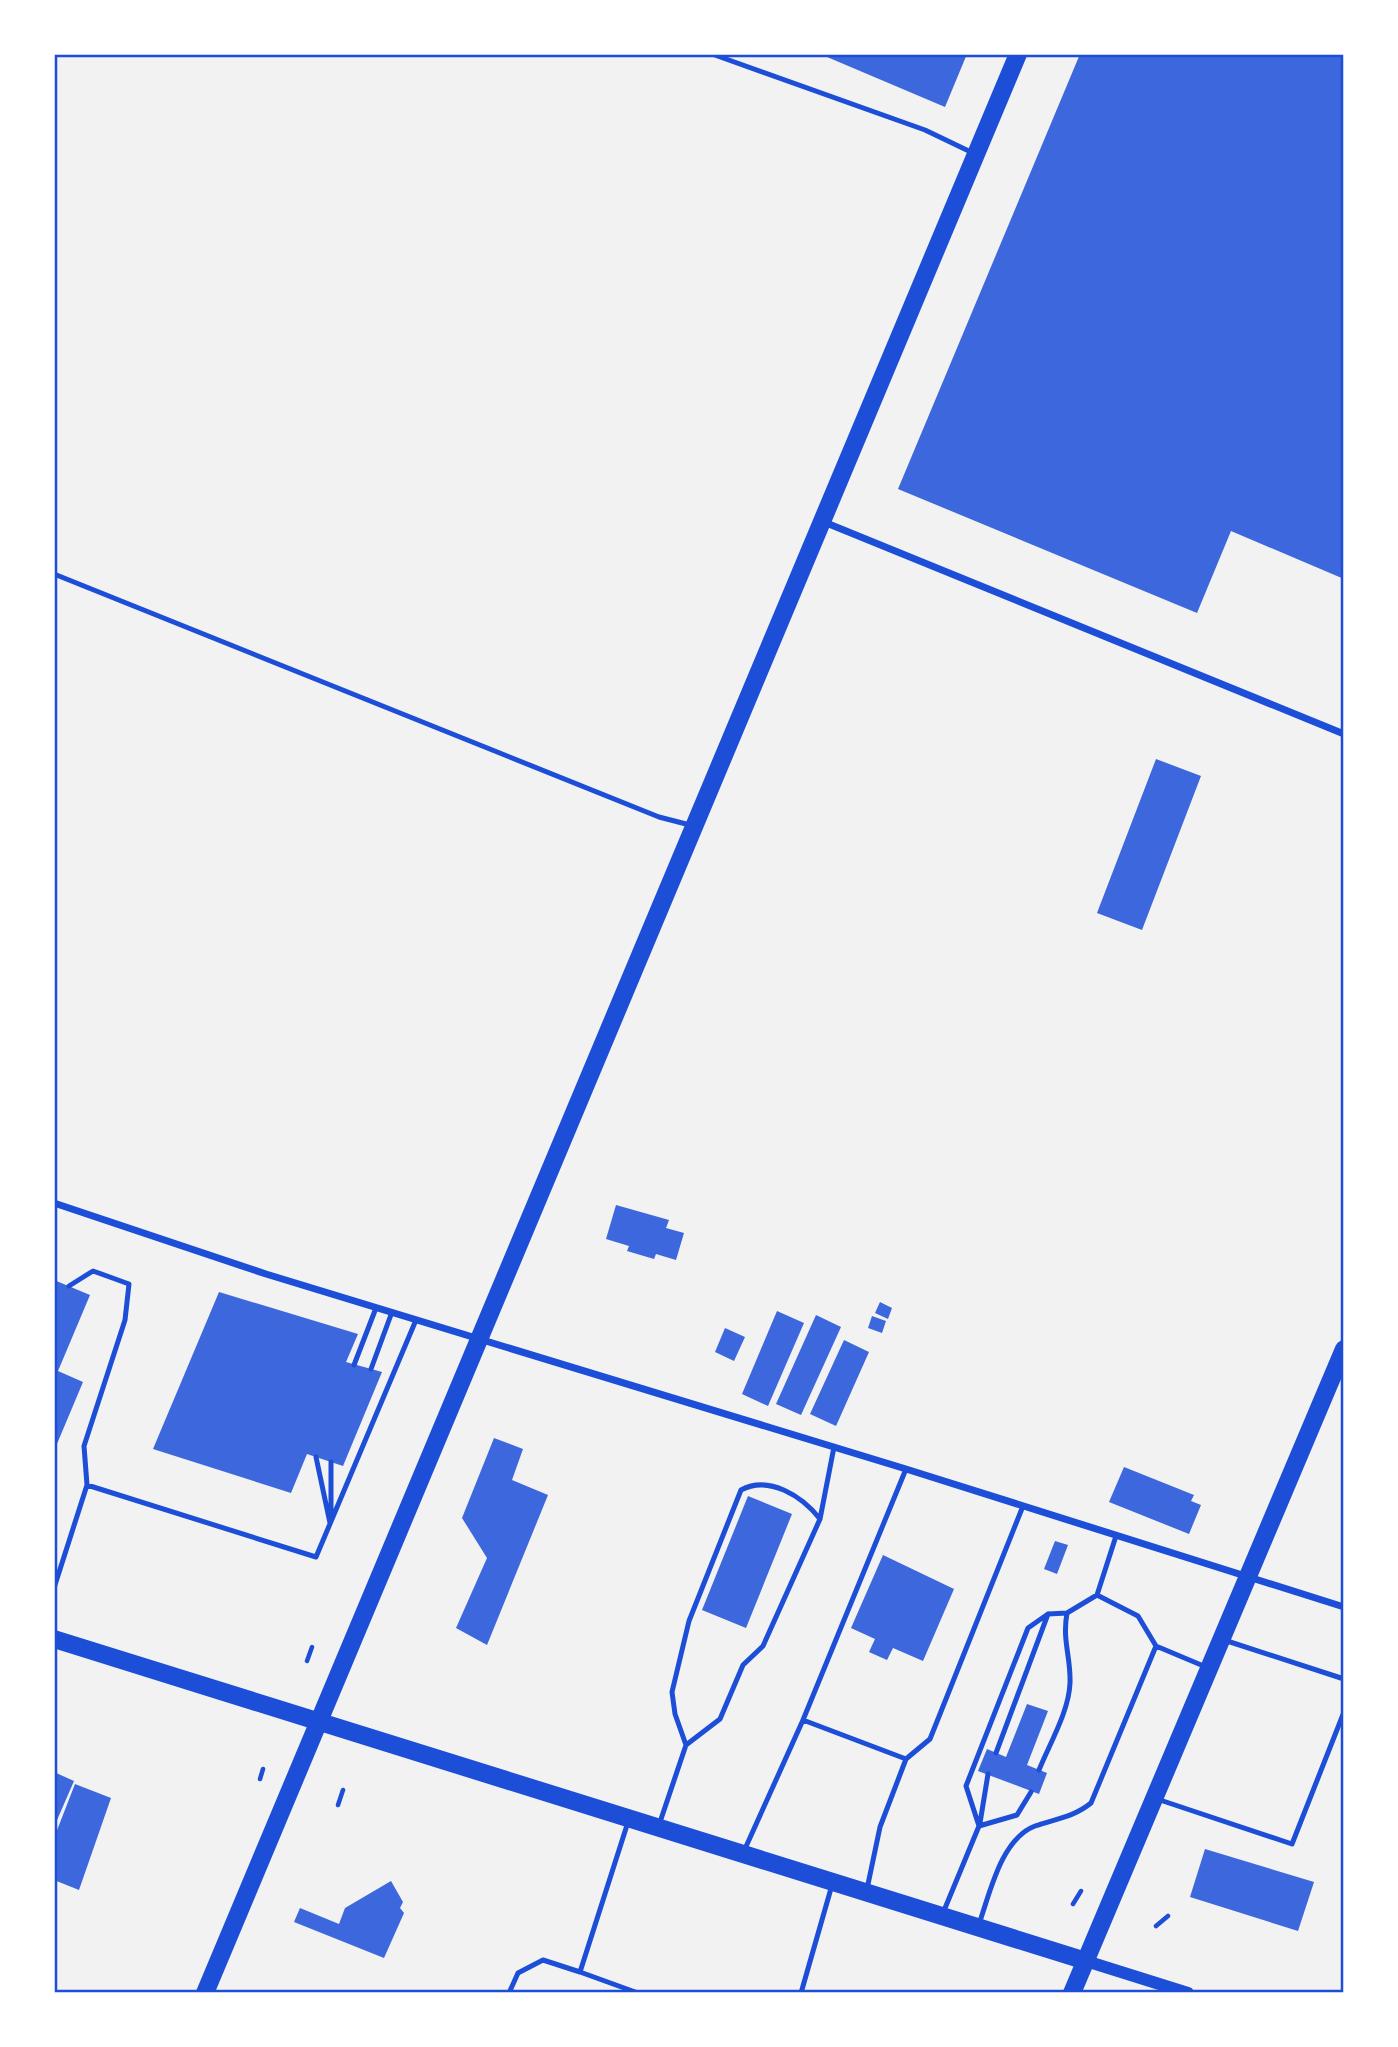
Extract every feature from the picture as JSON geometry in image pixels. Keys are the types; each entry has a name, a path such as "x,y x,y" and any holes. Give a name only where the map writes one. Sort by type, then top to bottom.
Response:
{"main road":[{"path":"205,1993 1018,54"},
{"path":"1072,1993 1344,1349"},
{"path":"54,1639 1086,1961"}],"street":[{"path":"823,522 1344,734"},
{"path":"54,1203 376,1308 906,1468 1344,1607"},
{"path":"1086,1961 1188,1993"}],"lane":[{"path":"712,54 925,130 976,154"},
{"path":"54,574 659,817 693,826"},
{"path":"54,1588 88,1485 84,1446 125,1320 129,1284 93,1271 69,1286"},
{"path":"354,1365 376,1308"},
{"path":"371,1369 392,1312"},
{"path":"88,1485 316,1557 416,1320"},
{"path":"658,1828 686,1745 720,1719 743,1665 763,1646 820,1519 834,1447"},
{"path":"316,1457 330,1523"},
{"path":"330,1523 331,1462"},
{"path":"743,1853 803,1720 906,1468"},
{"path":"686,1745 675,1714 672,1692 689,1621 741,1490 752,1484 773,1486 796,1496 820,1519"},
{"path":"867,1892 880,1827 906,1759 930,1739 1023,1506"},
{"path":"979,1826 966,1786 1028,1628 1048,1614 1068,1612 1097,1595 1116,1536"},
{"path":"1097,1595 1138,1616 1156,1646 1209,1668"},
{"path":"1039,1770 1068,1696 1070,1681 1064,1630 1068,1612"},
{"path":"996,1753 1048,1614"},
{"path":"1221,1639 1344,1679"},
{"path":"978,1927 1003,1855 1031,1828 1079,1813 1091,1802 1156,1646"},
{"path":"1154,1798 1292,1844 1344,1713"},
{"path":"803,1720 906,1759"},
{"path":"942,1916 979,1826 988,1774"},
{"path":"979,1826 1017,1815 1031,1792"},
{"path":"580,1972 629,1819"},
{"path":"801,1993 832,1882"},
{"path":"509,1993 519,1973 543,1961 638,1993"}],"path":[{"path":"307,1661 312,1647"},
{"path":"260,1779 263,1769"},
{"path":"338,1805 343,1790"},
{"path":"1073,1904 1081,1891"},
{"path":"1156,1926 1168,1916"}],"building":[{"path":"820,54 967,54 945,107"},
{"path":"1080,54 1344,54 1344,579 1231,531 1197,613 898,489"},
{"path":"1156,759 1201,776 1142,930 1097,913"},
{"path":"616,1205 669,1220 666,1228 684,1233 676,1260 656,1254 654,1259 627,1251 629,1246 606,1239"},
{"path":"54,1280 90,1295 58,1371 83,1382 54,1451"},
{"path":"219,1292 358,1334 346,1362 382,1372 343,1466 307,1454 291,1493 153,1449"},
{"path":"880,1302 892,1308 888,1319 875,1313"},
{"path":"777,1311 804,1323 768,1406 742,1394"},
{"path":"816,1315 841,1327 801,1415 776,1404"},
{"path":"872,1316 886,1321 882,1333 868,1328"},
{"path":"725,1328 745,1337 734,1361 715,1352"},
{"path":"844,1340 869,1352 836,1426 810,1414"},
{"path":"494,1438 523,1449 512,1480 548,1495 487,1645 456,1628 487,1558 462,1518"},
{"path":"1124,1467 1194,1495 1191,1501 1201,1505 1189,1534 1109,1502"},
{"path":"748,1496 792,1514 746,1628 702,1610"},
{"path":"1055,1541 1068,1545 1057,1574 1044,1569"},
{"path":"883,1555 954,1589 923,1661 893,1648 887,1660 869,1652 875,1639 851,1628"},
{"path":"1027,1704 1048,1711 1027,1765 1047,1773 1039,1794 978,1771 987,1749 1006,1757"},
{"path":"54,1772 74,1781 54,1827"},
{"path":"75,1784 111,1798 79,1890 54,1880 54,1838"},
{"path":"1205,1849 1314,1882 1298,1931 1190,1897"},
{"path":"391,1881 403,1902 400,1908 404,1913 384,1958 294,1922 300,1908 339,1924 345,1908"}]}
